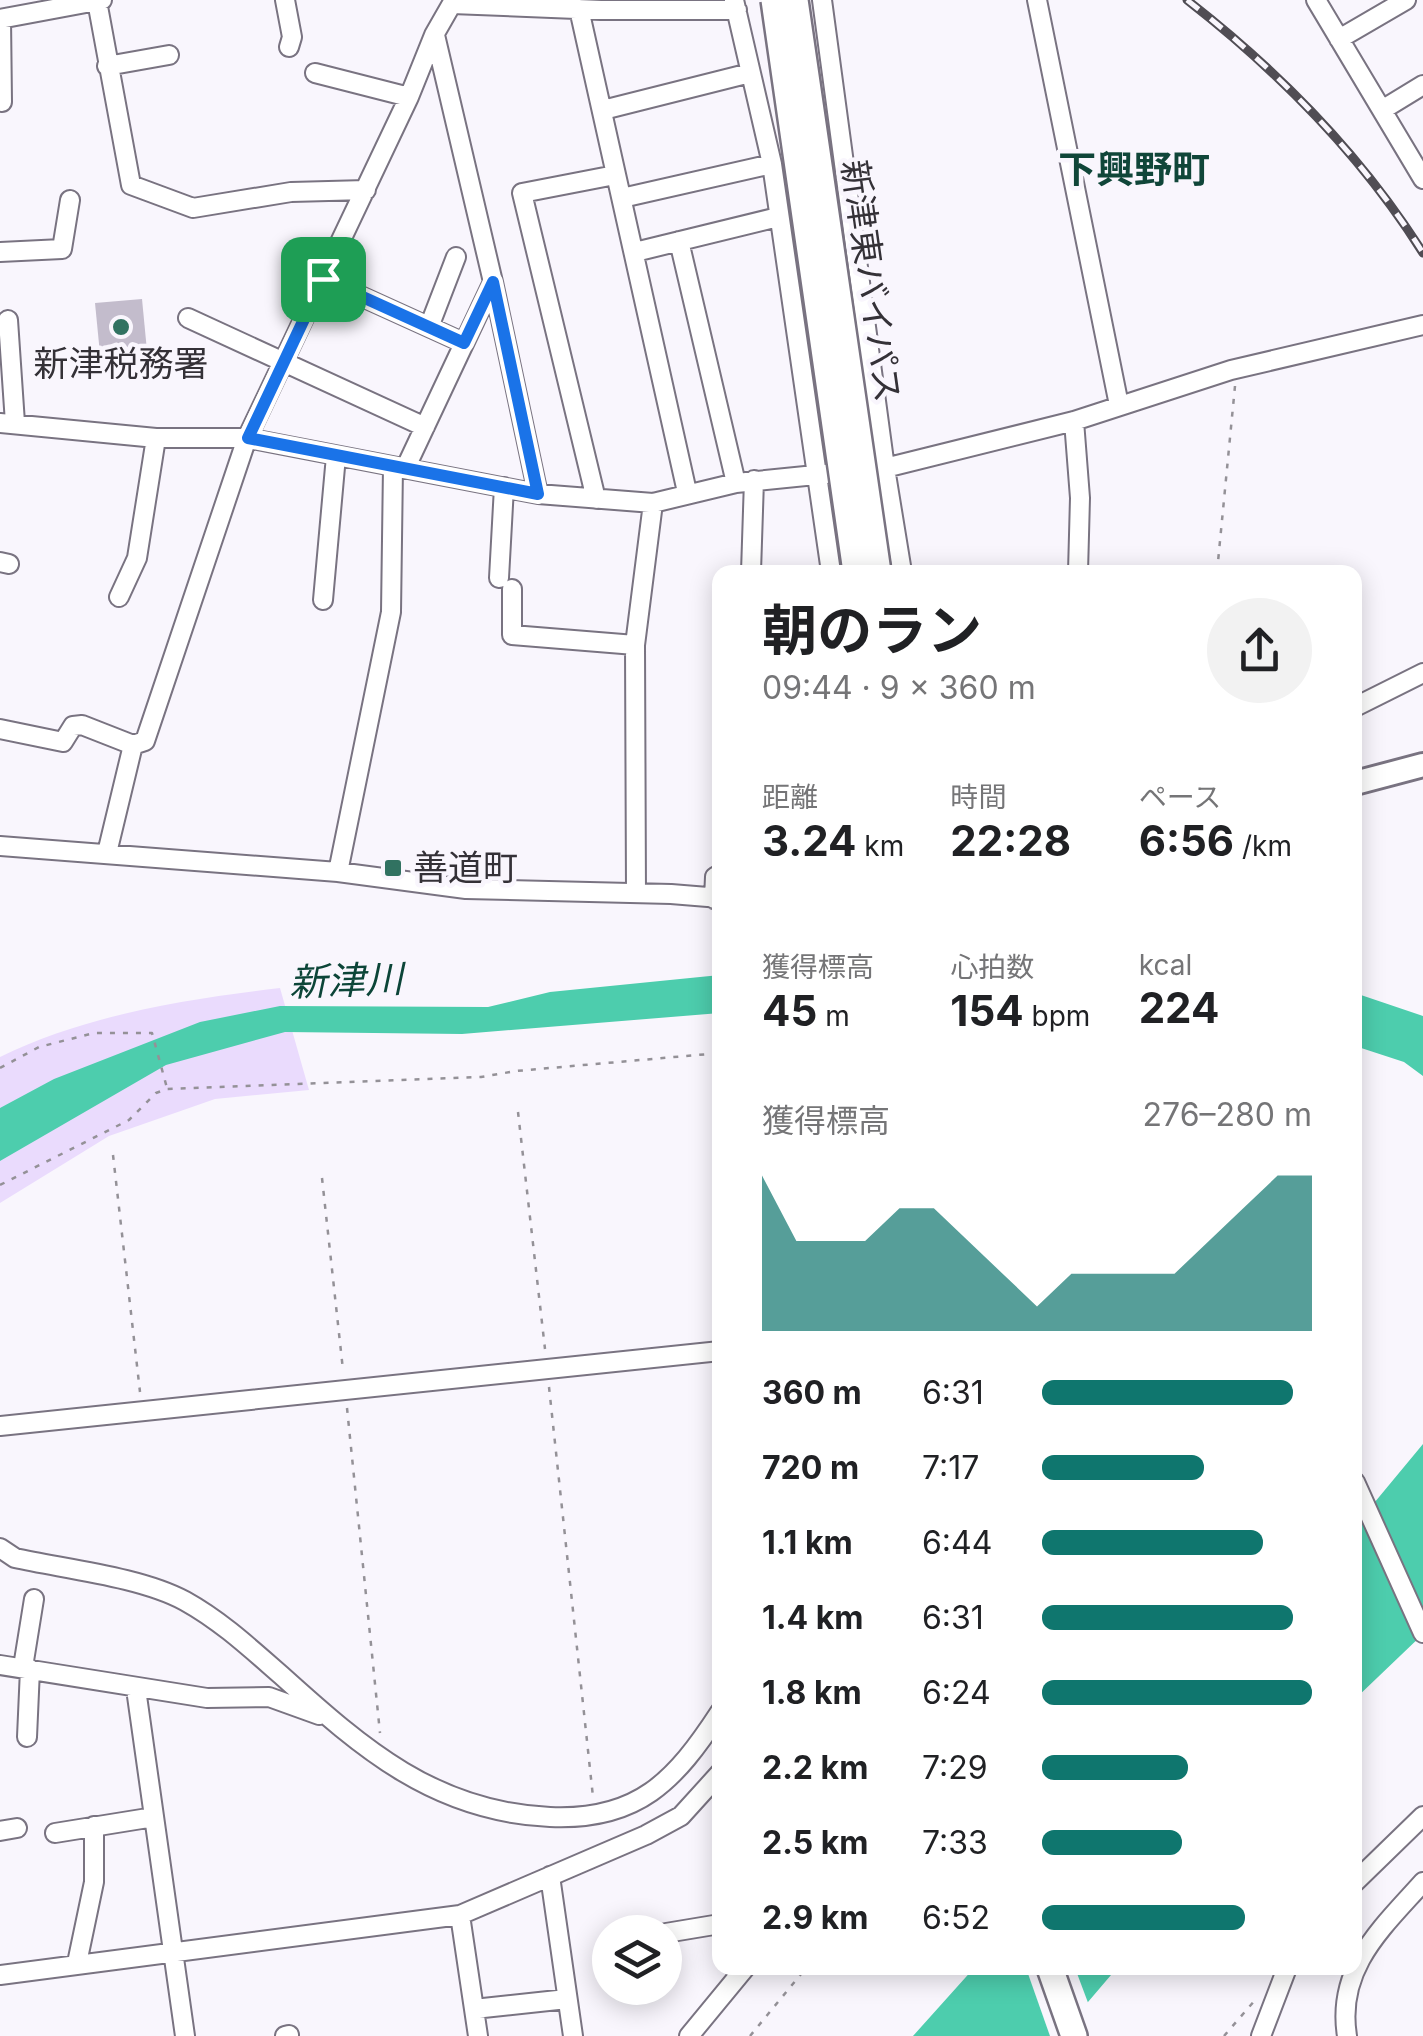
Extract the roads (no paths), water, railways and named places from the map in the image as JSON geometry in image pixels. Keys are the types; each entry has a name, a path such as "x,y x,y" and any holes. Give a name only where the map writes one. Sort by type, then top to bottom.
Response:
{"highway":[{"name":"新津東バイパス","path":"774,0 855,565"},
{"name":"新津東バイパス","path":"795,0 877,565"},
{"path":"1052,1975 1074,2036"}],"main road":[{"path":"1362,781 1423,766"}],"street":[{"path":"2,102 0,19 100,0 107,66 131,185 193,208 292,192 366,190"},
{"path":"285,0 292,36 289,47"},
{"path":"822,0 884,468 901,565"},
{"path":"1037,0 1118,404"},
{"path":"1316,0 1423,179"},
{"path":"1339,39 1406,0"},
{"path":"0,729 63,742 73,726 82,725 133,744 144,740 248,438 409,97 434,34 453,2 578,9 601,5 735,5 772,164 830,565"},
{"path":"578,9 687,492"},
{"path":"434,34 538,494"},
{"path":"107,66 169,56"},
{"path":"315,73 409,97"},
{"path":"603,110 750,73"},
{"path":"1382,110 1423,85"},
{"path":"622,198 772,164"},
{"path":"596,499 522,193 616,176"},
{"path":"0,252 62,249 70,200"},
{"path":"635,252 778,216"},
{"path":"679,241 745,482 751,565"},
{"path":"429,327 456,257"},
{"path":"323,279 464,343"},
{"path":"338,872 391,612 399,468 424,428 493,282"},
{"path":"188,318 424,428"},
{"path":"8,320 7,423 156,438 248,438 538,494 653,503 687,492 745,482 884,468 1074,420 1237,369 1423,324"},
{"path":"1074,420 1080,498 1078,565"},
{"path":"119,597 137,558 156,438"},
{"path":"323,600 336,456"},
{"path":"504,487 506,584 512,635 635,644"},
{"path":"636,892 635,644 653,503"},
{"path":"1362,704 1423,673"},
{"path":"107,854 133,744"},
{"path":"0,846 338,872 466,889 712,898"},
{"path":"0,1426 712,1352"},
{"path":"1362,1498 1423,1633"},
{"path":"0,1548 15,1558 152,1588 183,1600 228,1628 382,1761 419,1784 487,1810 527,1816 595,1816 649,1796 688,1760 712,1724"},
{"path":"27,1737 26,1668 34,1599"},
{"path":"0,1665 207,1698 269,1697 329,1718"},
{"path":"136,1689 185,2036"},
{"path":"0,1975 460,1915 646,1835 682,1816 712,1782"},
{"path":"54,1832 154,1816"},
{"path":"1362,1875 1423,1816"},
{"path":"77,1963 94,1882 94,1826"},
{"path":"550,1876 573,2036"},
{"path":"1362,1956 1423,1882"},
{"path":"460,1915 478,2036"},
{"path":"682,1930 712,1925"},
{"path":"689,2036 739,1975"},
{"path":"1260,2036 1285,1975"},
{"path":"1347,2036 1351,1975"},
{"path":"474,2010 567,1999"}],"railway":[{"path":"1187,0 1253,55 1316,116 1373,182 1423,253"}],"place":[{"name":"新津税務署","path":"121,327"},
{"name":"善道町","path":"393,868"}],"district":[{"name":"下興野町","path":"1134,170"}],"water label":[{"name":"新津川","path":"346,981"}]}
